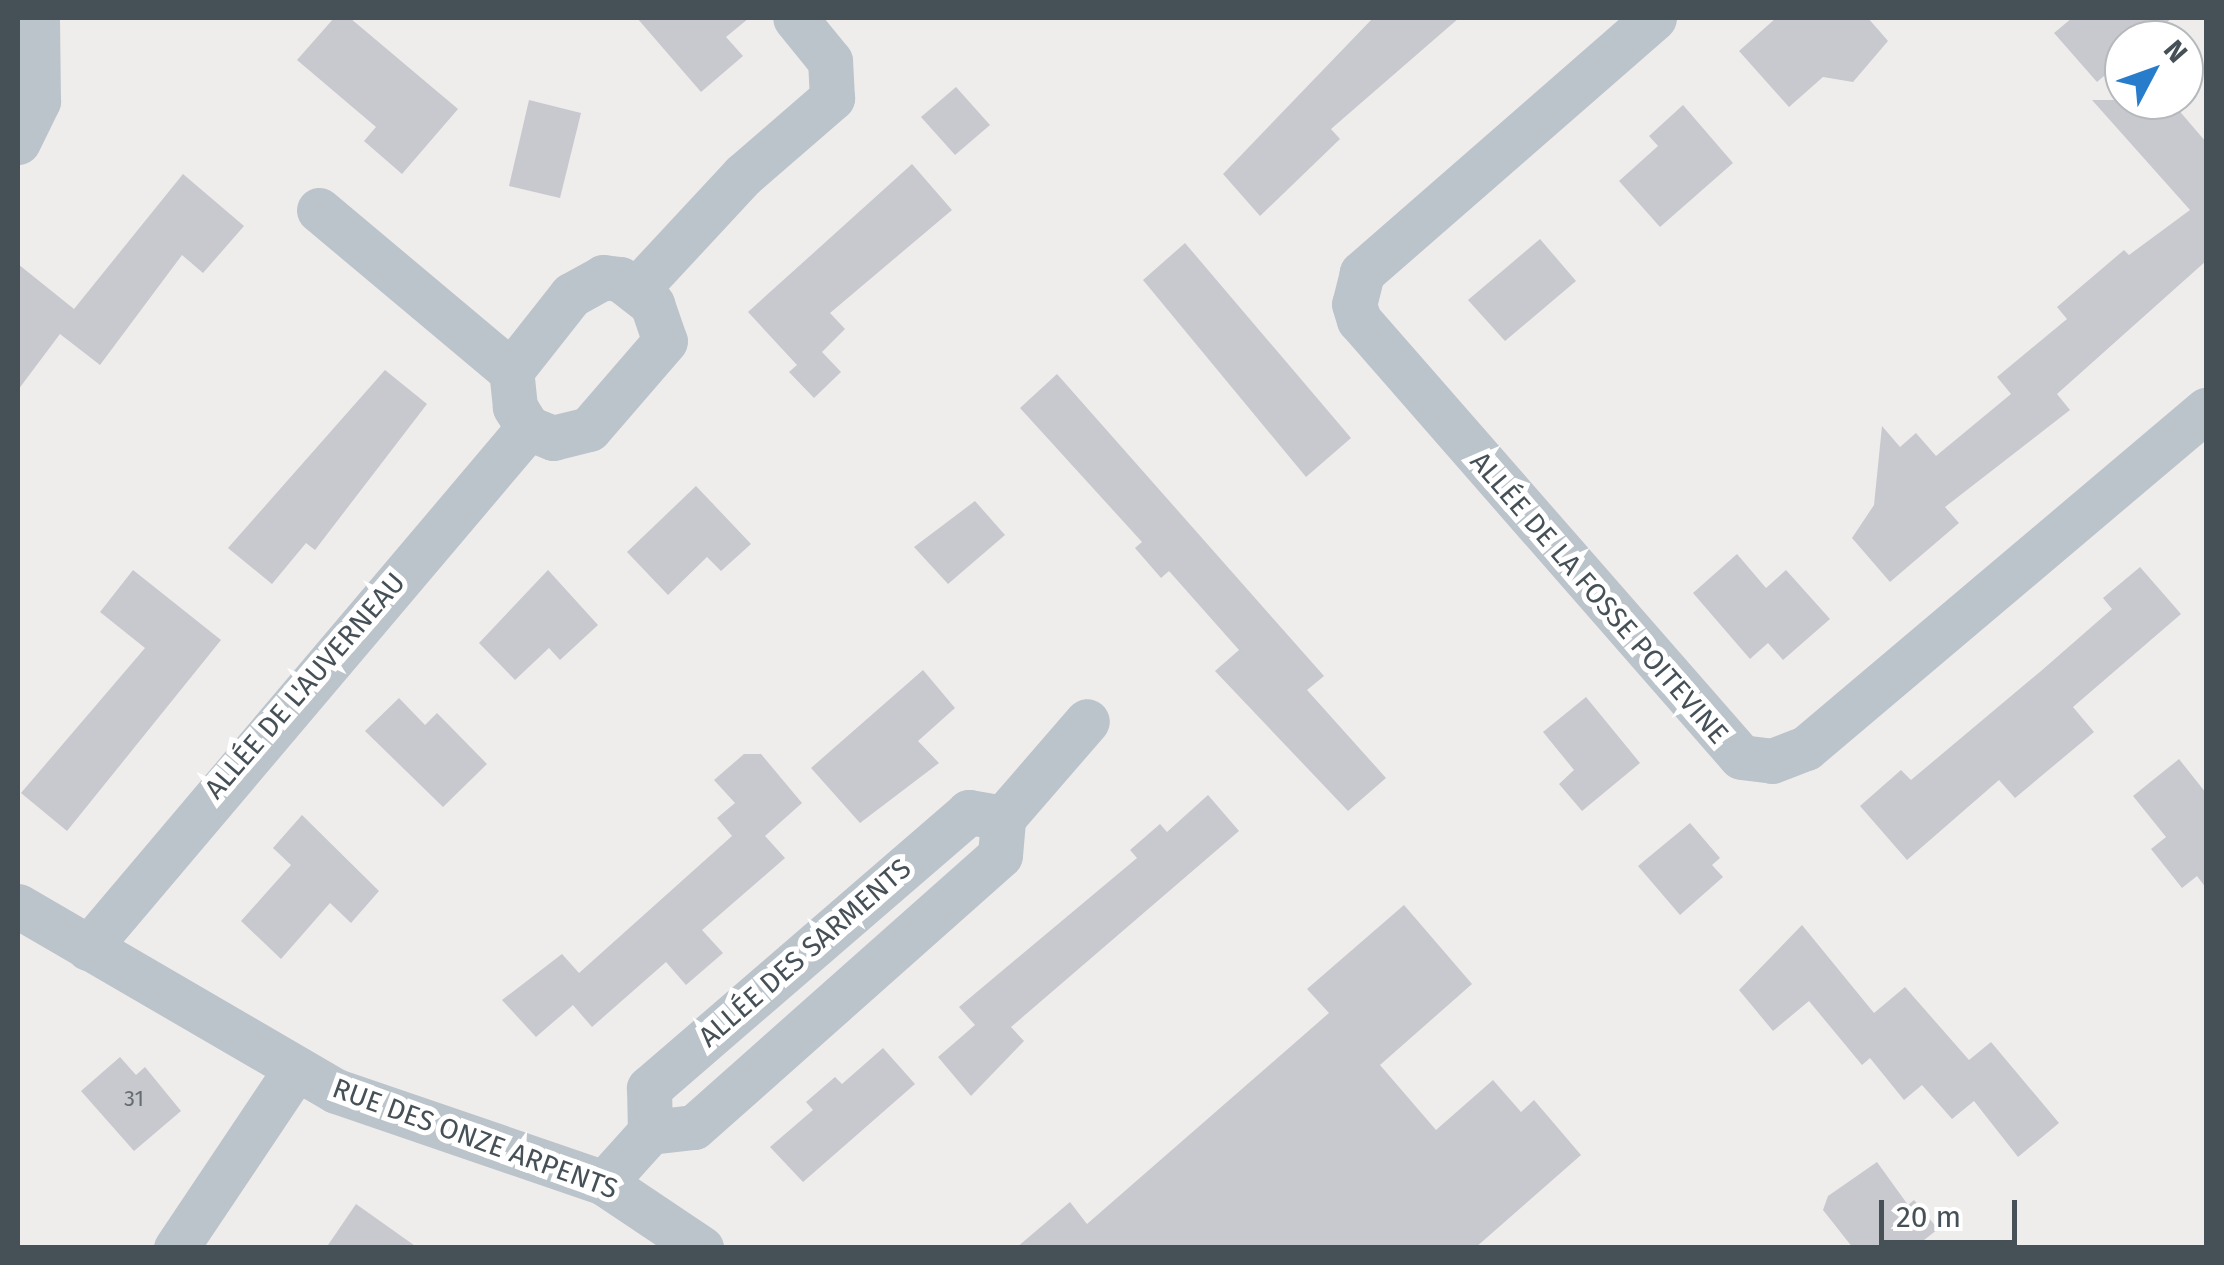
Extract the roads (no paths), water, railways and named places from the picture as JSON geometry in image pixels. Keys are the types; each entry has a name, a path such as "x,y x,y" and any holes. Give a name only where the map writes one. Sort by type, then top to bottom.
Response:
{"street":[{"path":"18,142 38,101 37,18"},
{"path":"637,289 743,174 832,98 830,62 795,18"},
{"name":"ALLÉE DE LA FOSSE POITEVINE","path":"1654,18 1362,274 1354,304 1359,320 1741,758 1772,761 1806,748 2206,410"},
{"path":"319,210 511,370"},
{"path":"620,280 637,289 662,322 664,341 655,359 588,429 553,438 528,428 508,388 511,370 588,282 620,280"},
{"name":"ALLÉE DE L'AUVERNEAU","path":"88,948 528,428"},
{"name":"ALLÉE DES SARMENTS","path":"604,1183 650,1132 694,1127 1000,856 1003,818 1086,721"},
{"name":"RUE DES ONZE ARPENTS","path":"18,906 296,1069 377,1106 604,1183 701,1248"},
{"path":"176,1248 296,1069"}]}
